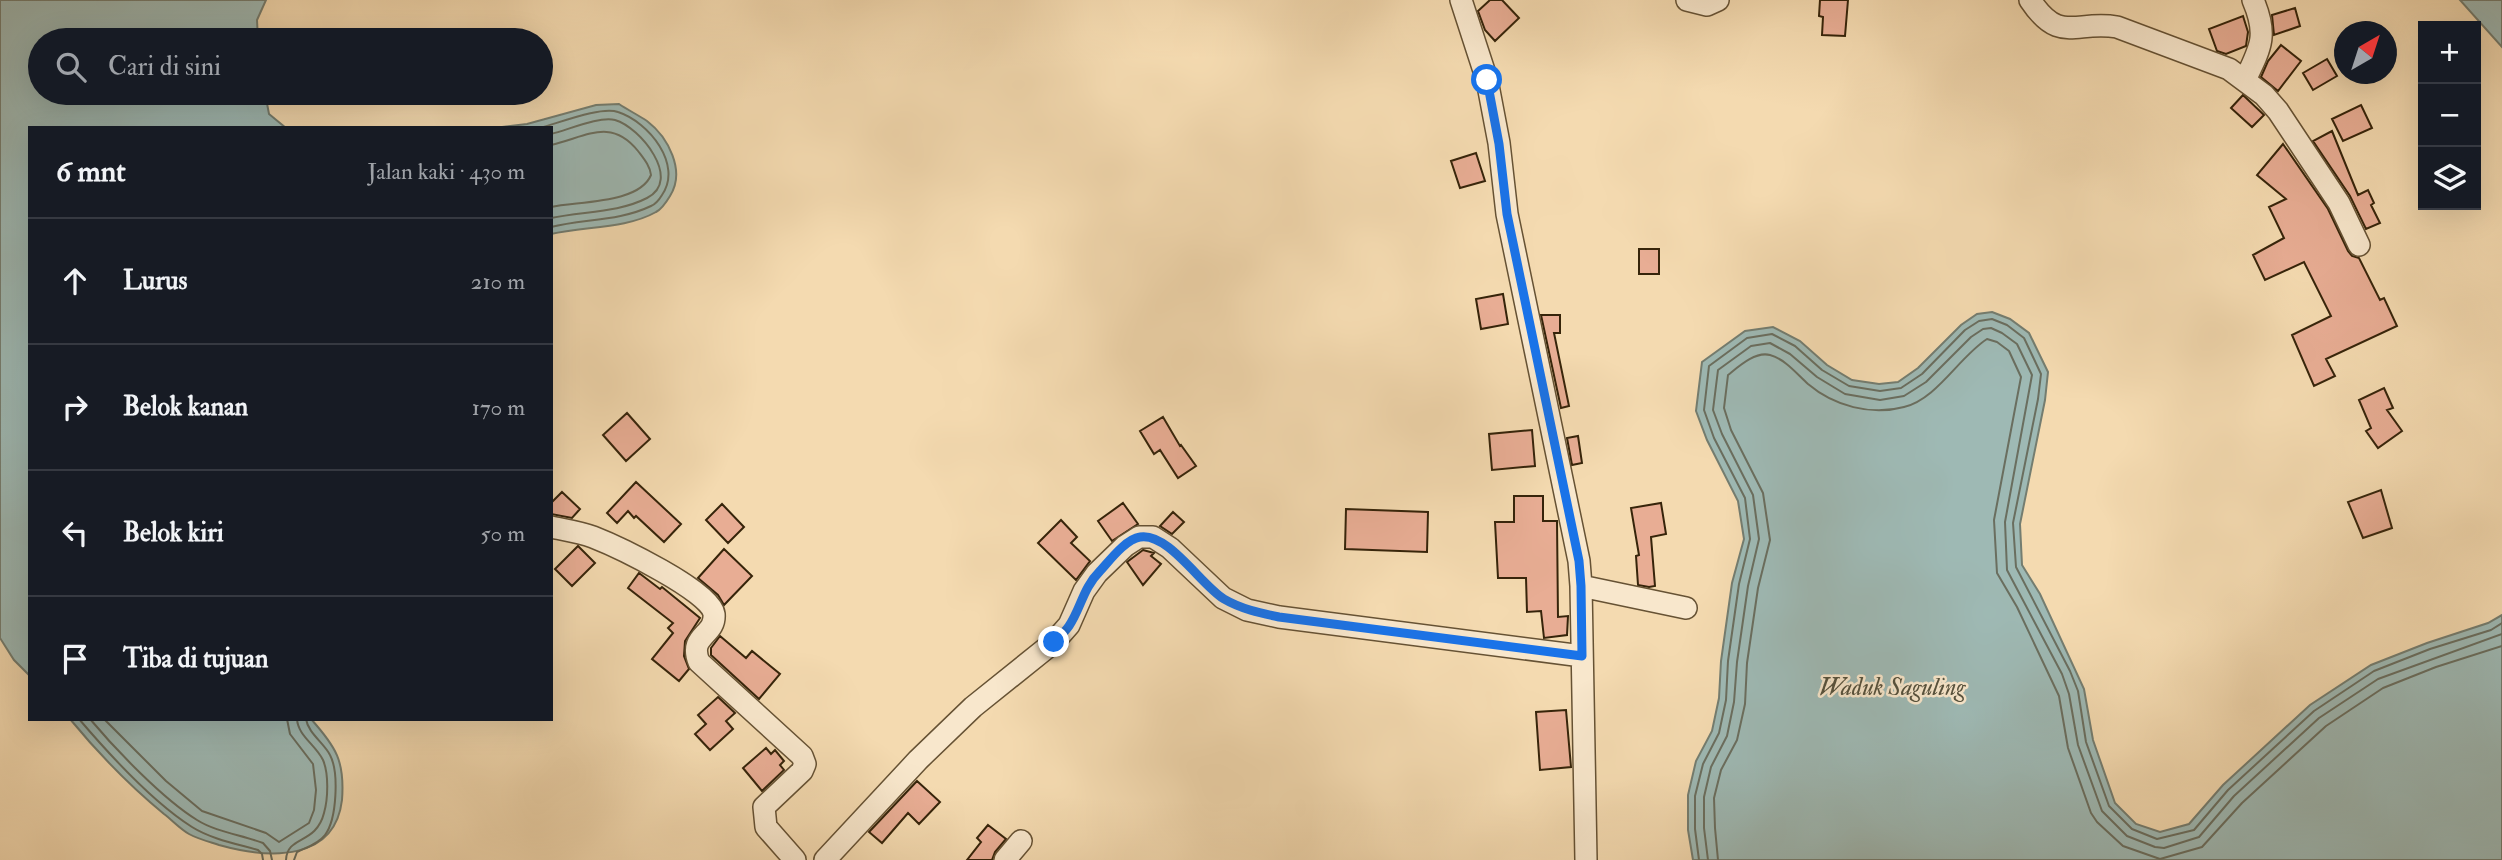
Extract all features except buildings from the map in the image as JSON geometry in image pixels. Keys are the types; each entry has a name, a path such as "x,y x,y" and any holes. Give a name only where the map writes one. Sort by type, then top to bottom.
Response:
{"street":[{"path":"1461,0 1487,80 1499,144 1507,214 1571,523 1581,586 1586,860"},
{"path":"1687,0 1707,5 1718,0"},
{"path":"2030,0 2044,19 2053,26 2064,29 2098,24 2118,27 2229,69 2245,80 2278,111 2339,203 2359,245"},
{"path":"2245,80 2263,34 2260,16 2253,0"},
{"path":"553,527 592,537 613,546 700,594 712,608 715,617 710,628 697,643 695,652 699,662 802,756 805,764 802,771 764,807 766,827 795,860"},
{"path":"825,860 918,760 973,707 1054,642 1069,625 1084,591 1097,573 1125,546 1139,537 1153,537 1170,548 1223,598 1247,610 1279,617 1582,656"},
{"path":"1581,586 1686,608"},
{"path":"1005,860 1021,841"}],"water":[{"path":"0,0 266,0 257,20 257,28 28,28 28,105 267,105 269,114 284,126 28,126 28,674 14,660 0,638"},
{"path":"2460,0 2502,0 2502,47 2481,21"},
{"path":"619,104 655,128 672,155 676,176 674,186 664,205 644,217 618,224 553,234 553,126 510,126 596,105"},
{"name":"Waduk Saguling","path":"1992,312 2010,319 2029,333 2048,372 2045,400 2020,524 2022,565 2040,594 2084,689 2093,740 2115,803 2136,824 2160,832 2189,824 2223,785 2310,705 2371,665 2488,623 2502,615 2502,860 1693,860 1688,830 1688,795 1696,761 1712,731 1719,698 1721,661 1732,583 1744,539 1738,501 1707,440 1696,411 1702,362 1745,331 1773,327 1800,341 1827,365 1852,380 1879,384 1898,382 1918,368 1961,325 1977,314"},
{"path":"72,721 313,721 337,755 342,775 342,800 337,820 327,834 314,845 298,851 280,853 240,850 200,839 182,830 103,757"}],"route":[{"path":"1054,642 1069,625 1084,591 1097,573 1125,546 1139,537 1153,537 1170,548 1223,598 1247,610 1279,617 1582,656 1579,561 1507,214 1499,144 1487,80"}]}
